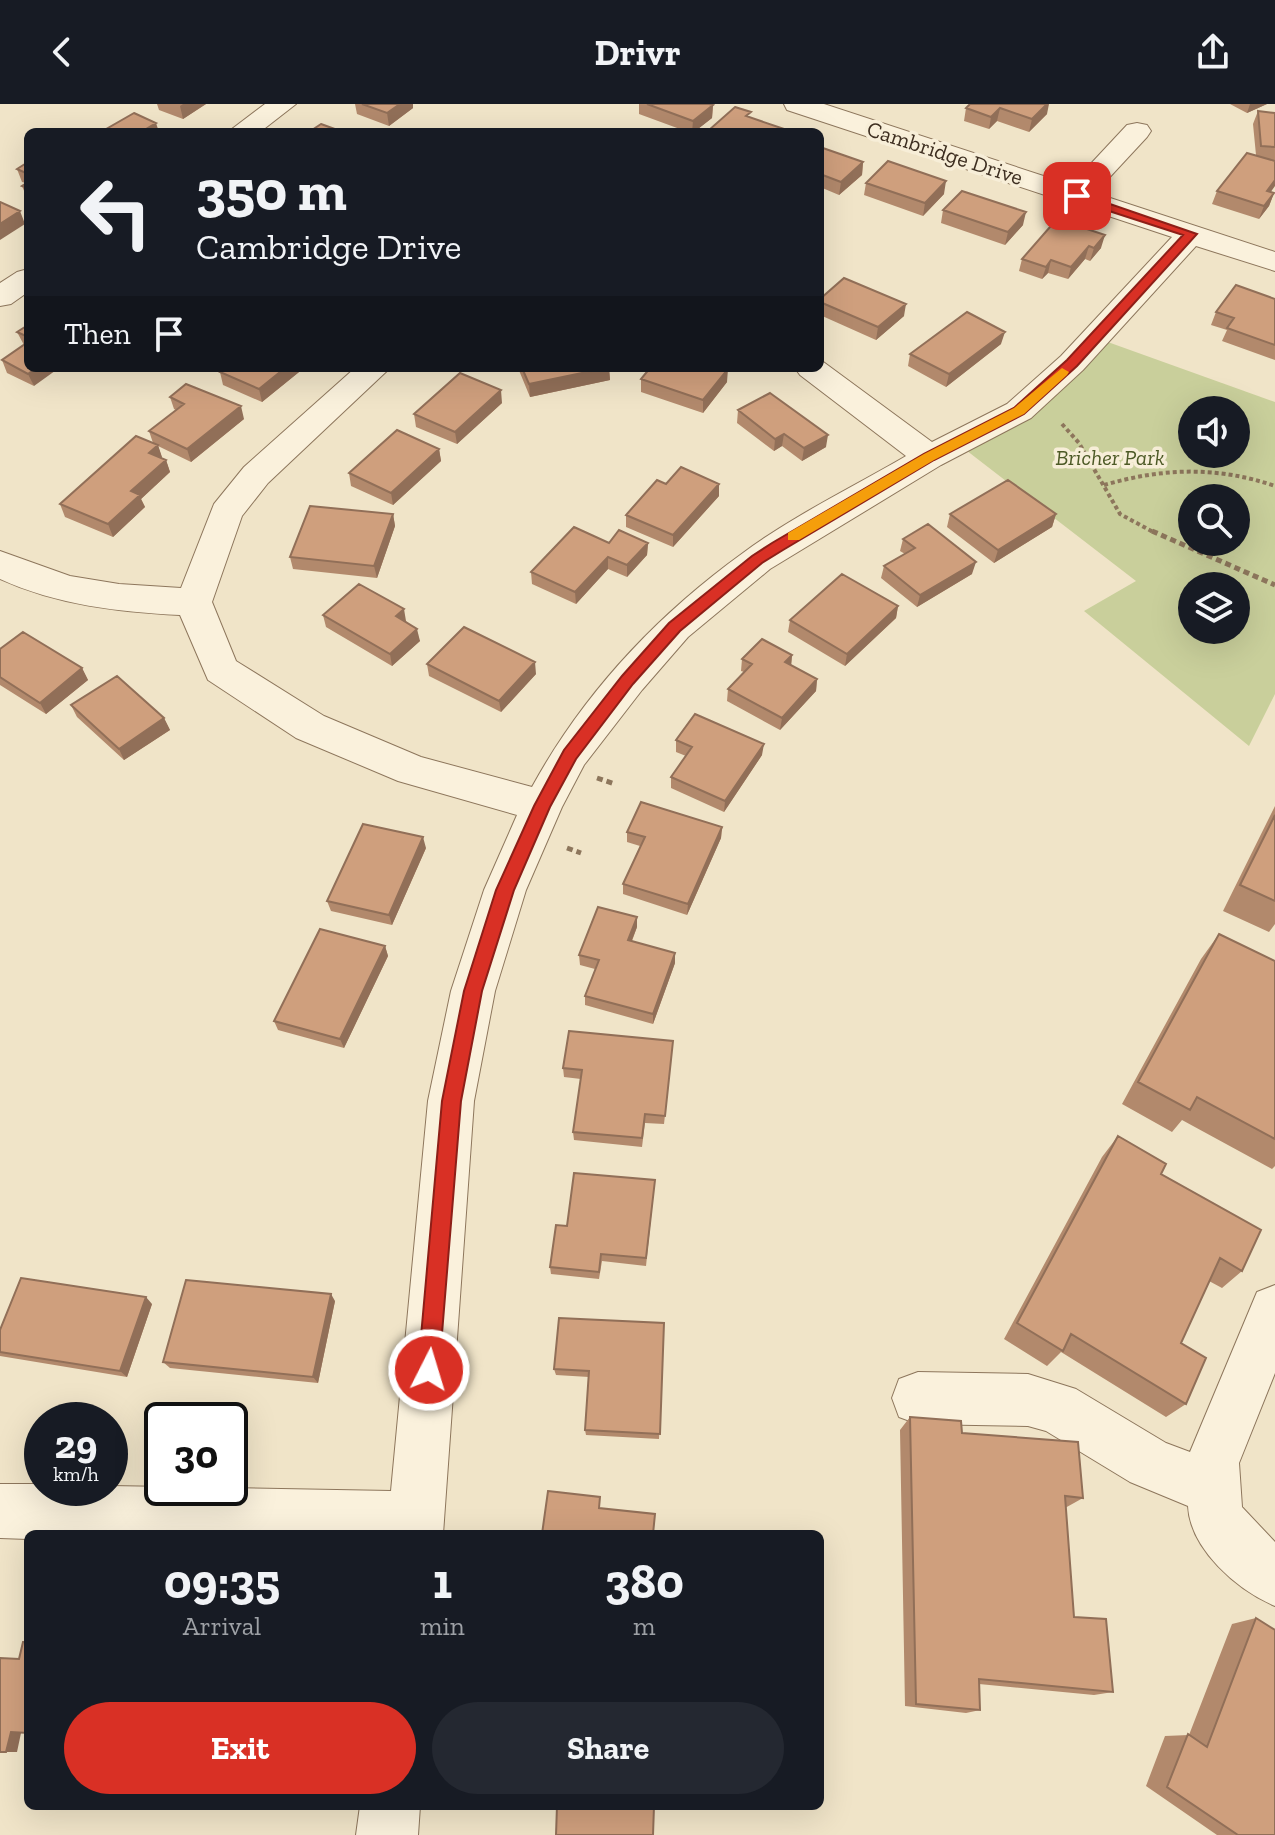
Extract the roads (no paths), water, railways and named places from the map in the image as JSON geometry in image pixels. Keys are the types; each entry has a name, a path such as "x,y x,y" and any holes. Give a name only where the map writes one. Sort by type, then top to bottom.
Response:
{"street":[{"path":"248,128 283,104"},
{"name":"Cambridge Drive","path":"797,104 1275,262"},
{"path":"1077,196 1137,131"},
{"path":"0,1511 415,1526 451,1101 478,976 505,890 542,806 570,754 628,680 675,627 757,560 929,457 1019,411 1072,363 1191,234"},
{"path":"0,297 24,281"},
{"path":"370,372 256,475 226,512 194,602 221,670 310,727 412,770 542,806"},
{"path":"817,372 929,457"},
{"path":"0,564 21,575 104,598 194,602"},
{"path":"1275,1310 1212,1463 1216,1519 1251,1558 1275,1578"},
{"path":"918,1398 1028,1400 1057,1408 1149,1463 1214,1489"},
{"path":"387,1835 390,1810"}],"park label":[{"name":"Bricher Park","path":"1110,457"}]}
